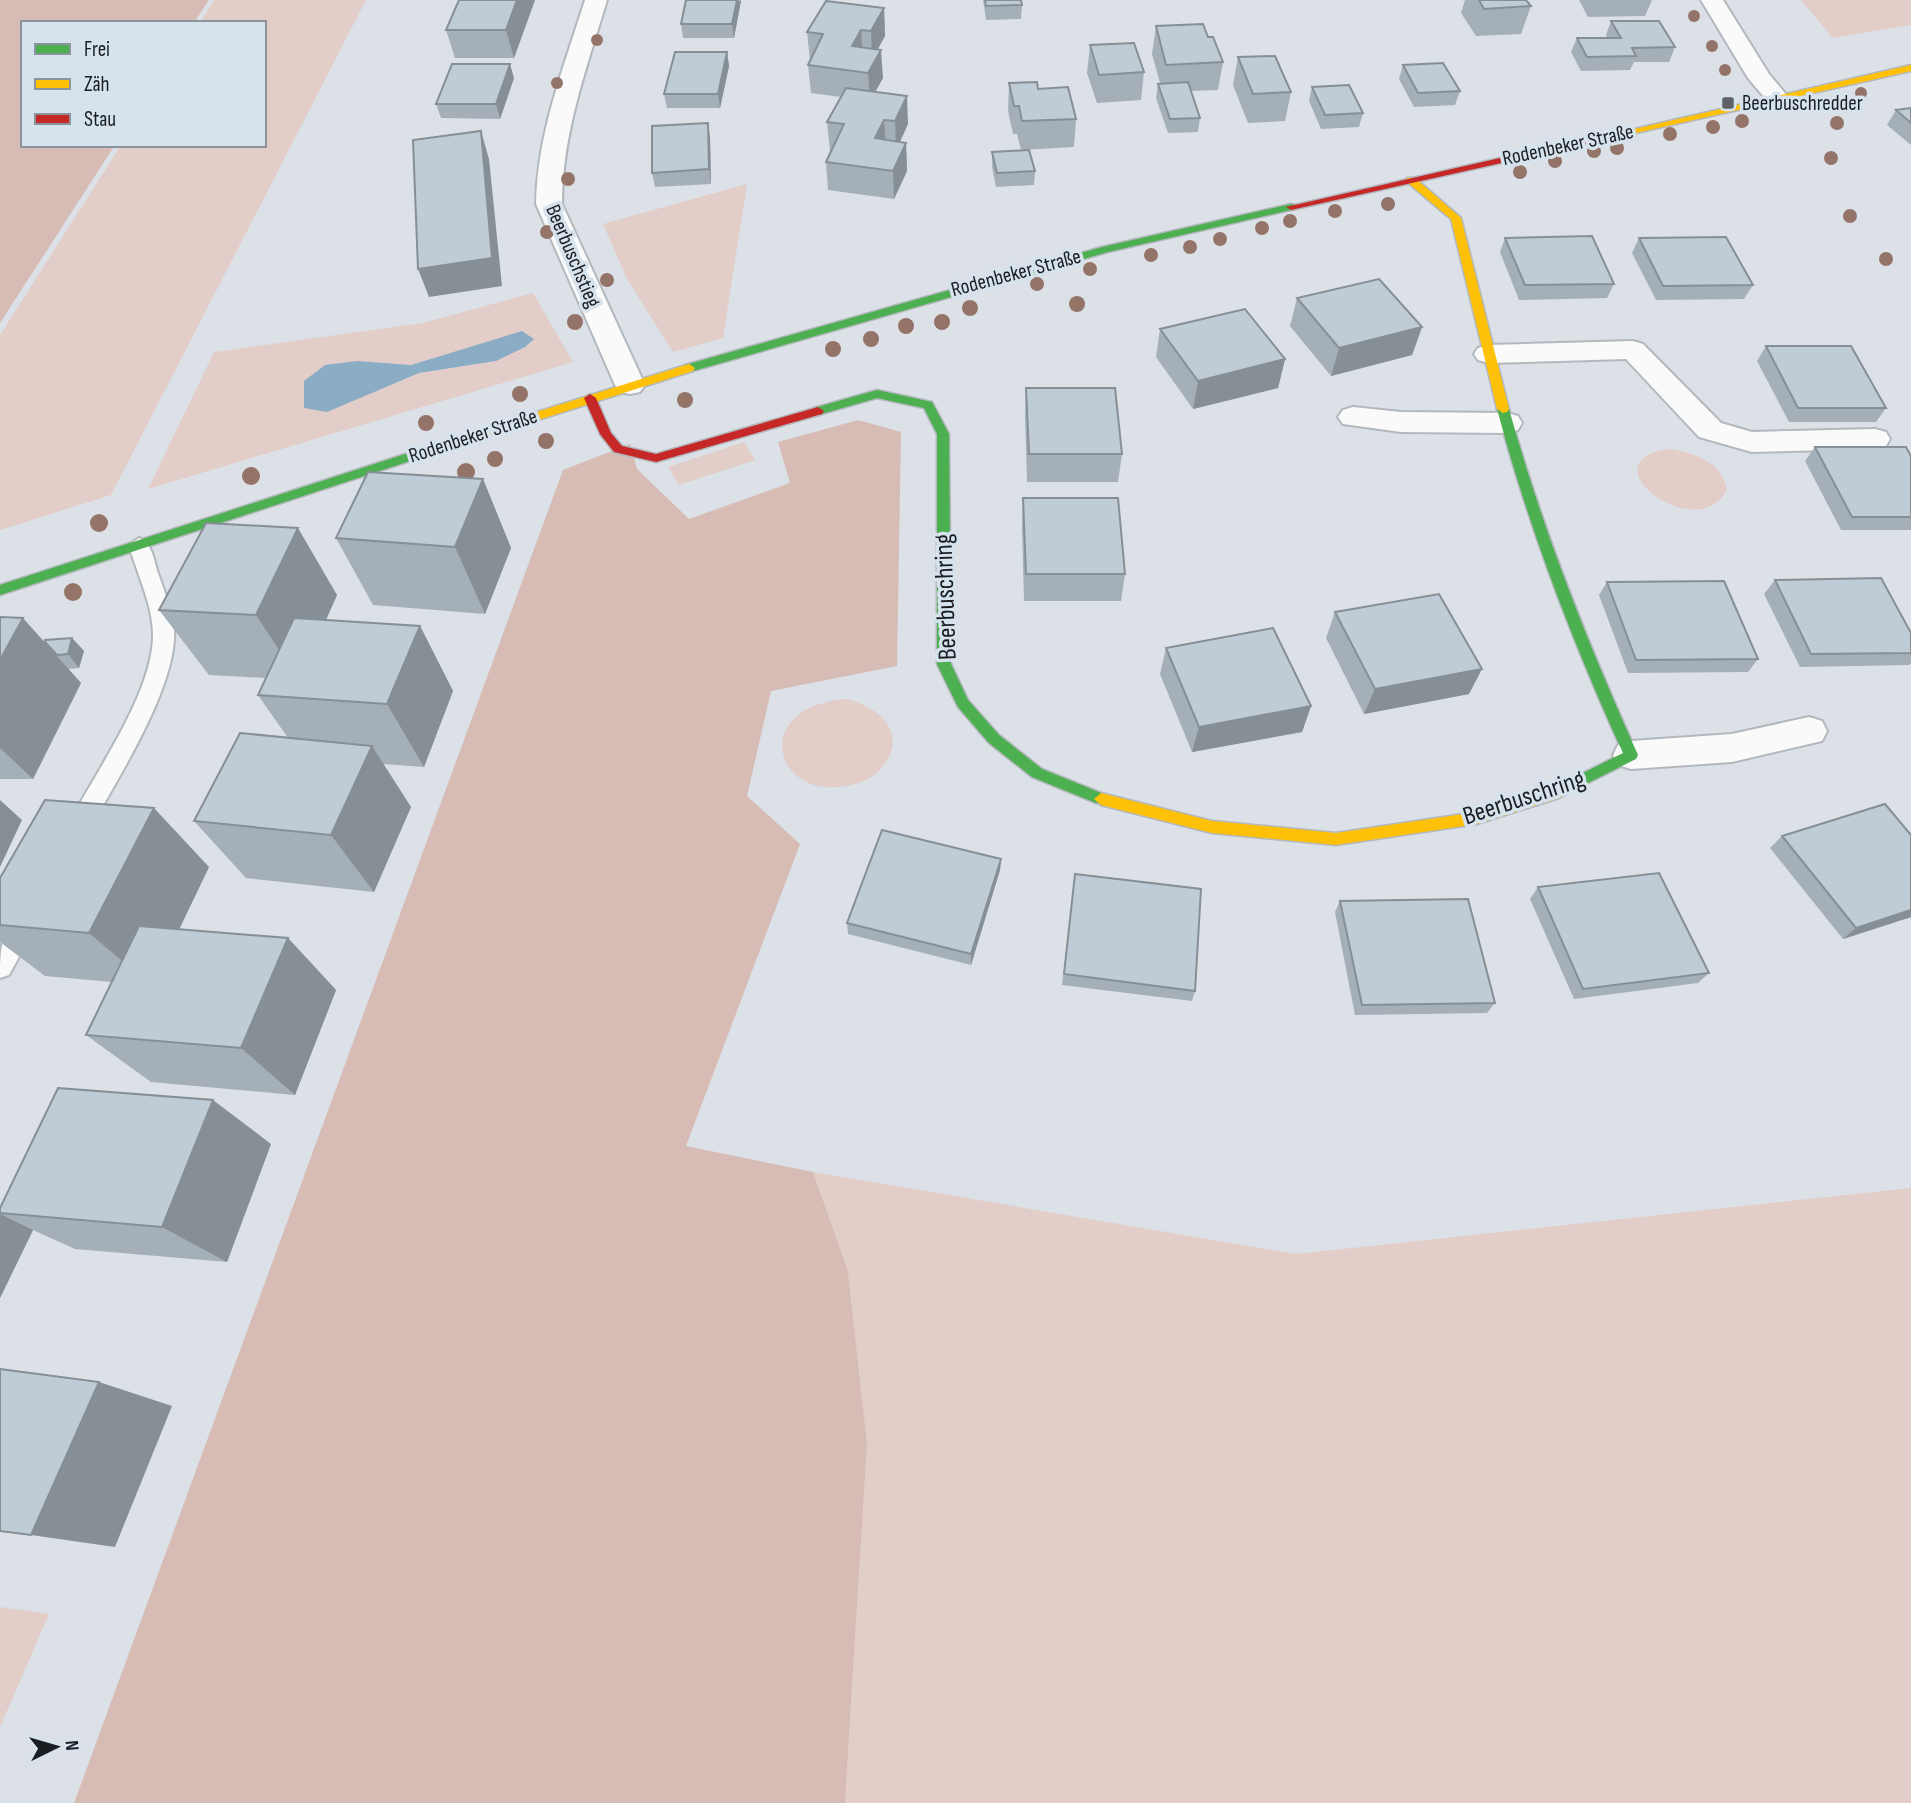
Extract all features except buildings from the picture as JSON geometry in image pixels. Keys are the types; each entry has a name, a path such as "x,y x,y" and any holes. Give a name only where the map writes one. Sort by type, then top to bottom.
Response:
{"street":[{"name":"Beerbuschstieg","path":"596,0 558,134 548,187 549,204 630,385"},
{"path":"1712,0 1760,78 1777,98"},
{"name":"Rodenbeker Straße","path":"0,590 630,385 1002,276 1106,249 1911,68"},
{"path":"1411,180 1456,218 1507,424 1557,581 1587,660 1631,755"},
{"path":"1488,354 1633,350 1710,430 1752,442 1875,439"},
{"name":"Beerbuschring","path":"590,398 608,439 628,457 656,458 877,394 928,405 943,434 944,664 963,703 994,738 1037,773 1109,802 1212,827 1336,839 1477,818 1554,794 1631,755 1732,748 1809,731"},
{"path":"1353,417 1401,422 1507,424"}],"lane":[{"path":"64,852 141,707 160,663 164,637 139,545"},
{"path":"0,967 38,898"}],"shaded area":[{"path":"0,0 209,0 195,21 21,21 21,147 114,147 0,323"},
{"path":"214,0 366,0 111,495 0,530 0,335 120,147 266,147 266,21 201,21"},
{"path":"1801,0 1911,0 1911,25 1833,38"},
{"path":"747,184 723,338 673,352 627,279 603,224"},
{"path":"533,293 573,362 148,489 214,352 423,323","holes":["448,356 496,361 419,373 385,387 357,361 411,365"]},
{"path":"858,420 901,432 897,666 771,691 747,796 800,844 686,1146 813,1172 848,1271 867,1443 845,1803 74,1803 563,470 630,444 637,469 689,519 790,483 778,442"},
{"path":"744,442 755,460 679,485 668,467"},
{"path":"1671,449 1699,457 1720,472 1727,490 1712,505 1693,509 1672,505 1654,495 1641,482 1638,468 1646,456"},
{"path":"847,699 869,708 885,721 893,739 886,762 871,777 851,785 825,787 804,781 790,768 783,752 784,734 795,718 815,705"},
{"path":"813,1172 1296,1254 1911,1188 1911,1803 845,1803 867,1443 848,1271"},
{"path":"0,1607 49,1614 0,1727"}],"water":[{"path":"522,331 534,339 525,347 496,361 419,373 327,412 304,408 304,381 325,365 357,361 411,365"}],"traffic: fast":[{"path":"689,368 1106,249 1291,207"},
{"path":"818,411 877,394 928,405 943,434 944,664 963,703 994,739 1037,773 1101,799"},
{"path":"1503,409 1528,498 1559,585 1631,755 1574,784"},
{"path":"0,590 461,440"}],"traffic: slow":[{"path":"1605,137 1911,68"},
{"path":"1411,180 1456,218 1503,409"},
{"path":"461,440 689,368"},
{"path":"1101,799 1212,827 1336,839 1477,818 1554,794 1574,784"}],"traffic: jam":[{"path":"1291,207 1605,137"},
{"path":"590,398 606,434 618,449 656,458 818,411"}],"place":[{"name":"Beerbuschredder","path":"1728,103"}]}
